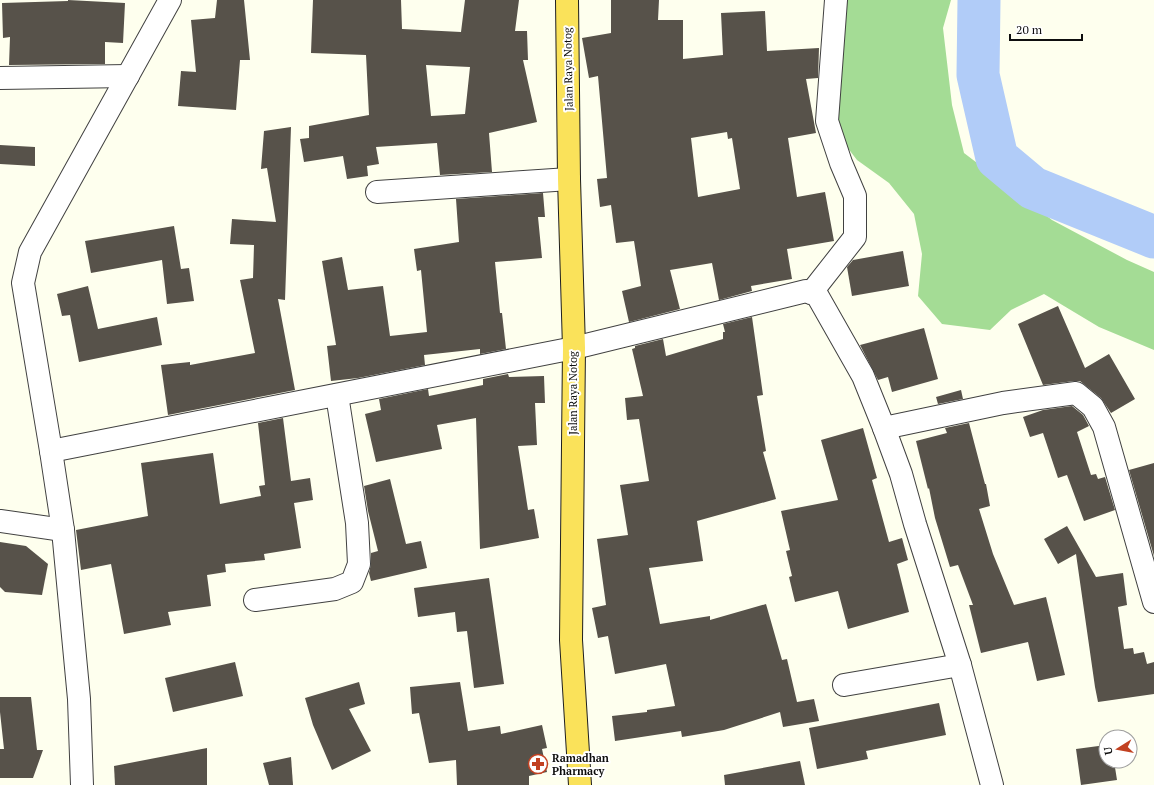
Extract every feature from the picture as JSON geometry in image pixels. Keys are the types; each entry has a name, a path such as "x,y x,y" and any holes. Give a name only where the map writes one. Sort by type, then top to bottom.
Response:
{"highway":[{"name":"Jalan Raya Notog","path":"568,0 569,179 574,348 571,640 580,785"}],"street":[{"path":"82,785 80,699 63,530 24,282 30,252 170,0"},
{"path":"811,293 855,237 855,196 841,163 827,121 836,0"},
{"path":"0,78 128,76"},
{"path":"377,192 569,179"},
{"path":"51,451 574,348 806,291 817,295 863,376 884,428 901,474 915,524 960,665 992,785"},
{"path":"884,428 1003,403 1076,393 1093,407 1104,427 1154,602"},
{"path":"255,600 335,589 352,582 359,564 357,523 336,395"},
{"path":"0,521 63,530"},
{"path":"844,685 960,665"}],"green space":[{"path":"836,0 951,0 943,28 952,105 964,153 1052,220 1127,260 1154,272 1154,350 1099,327 1044,294 1011,310 990,330 942,324 918,296 922,254 914,214 889,183 857,160 827,121"}],"building":[{"path":"68,0 125,3 123,43 105,42 105,64 9,65 10,37 3,38 2,3"},
{"path":"217,0 244,0 250,60 240,60 236,110 178,106 181,71 196,72 191,20 215,18"},
{"path":"313,0 401,0 402,29 461,32 465,0 519,0 515,31 527,31 528,60 523,60 537,122 489,133 492,172 440,175 437,143 376,147 379,164 367,166 368,176 347,179 343,156 304,162 300,139 309,138 309,126 369,115 366,55 311,53","holes":["426,65 470,67 465,114 431,116"]},
{"path":"611,0 659,0 658,20 683,20 683,59 723,55 721,13 765,11 767,51 819,48 818,78 806,79 816,133 788,138 797,197 825,192 834,241 787,249 792,279 751,286 752,291 719,300 712,263 670,270 680,309 629,322 622,291 641,286 634,241 616,243 611,205 600,207 597,179 607,178 598,76 589,78 582,38 611,33","holes":["727,132 728,139 732,138 740,189 698,197 691,138"]},
{"path":"291,127 285,300 278,299 295,390 168,415 161,365 190,362 190,365 255,353 240,280 253,278 254,245 230,244 232,219 276,222 267,168 261,169 264,131"},
{"path":"0,145 35,147 35,166 0,164"},
{"path":"543,193 545,217 538,217 542,258 495,262 500,313 502,313 506,349 480,354 480,349 424,355 425,365 358,378 331,381 327,346 336,345 322,261 342,257 348,290 383,286 390,336 427,332 421,270 417,271 414,249 459,242 456,199"},
{"path":"174,226 181,269 189,268 194,301 167,304 162,260 91,273 85,241"},
{"path":"903,251 909,286 852,296 847,267 853,260"},
{"path":"88,286 98,329 157,317 162,345 79,362 70,315 62,316 57,294"},
{"path":"1058,306 1085,368 1109,354 1135,399 1111,413 1101,398 1080,381 1043,385 1018,324"},
{"path":"752,317 763,395 757,396 766,451 763,452 776,499 697,521 703,561 649,568 660,624 710,616 710,620 766,604 782,660 787,659 797,702 814,699 819,721 783,727 780,712 724,730 682,737 681,731 615,741 612,716 647,712 647,710 675,706 666,664 615,674 608,636 598,638 592,608 606,605 597,539 628,535 620,485 649,481 639,419 627,420 625,398 643,396 632,349 635,348 635,346 663,339 666,356 723,339 723,332 725,332 723,324"},
{"path":"924,328 938,379 892,392 888,377 878,380 860,345"},
{"path":"508,374 509,377 544,376 545,403 535,403 537,445 518,446 528,510 534,509 539,538 480,549 476,418 437,425 442,449 376,462 365,414 381,410 379,399 428,389 429,396 483,385 483,379"},
{"path":"961,390 963,399 938,404 936,397"},
{"path":"1072,406 1083,415 1089,426 1077,432 1091,475 1096,474 1098,479 1105,477 1115,510 1084,521 1067,475 1058,478 1043,433 1030,437 1023,417 1043,410"},
{"path":"283,418 291,481 310,478 313,500 294,503 301,548 264,554 265,560 225,564 226,572 207,575 211,606 168,612 171,625 124,634 111,564 81,570 76,530 148,516 141,463 213,453 220,504 261,496 259,486 265,485 258,423"},
{"path":"969,423 986,484 990,506 979,509 993,554 1014,605 1046,597 1065,675 1037,681 1028,642 981,653 969,605 973,605 958,565 950,567 935,518 929,488 928,489 916,441 947,433 945,428"},
{"path":"863,428 877,478 872,480 889,542 902,538 908,560 897,564 909,612 848,629 838,591 795,602 789,577 792,576 786,551 790,550 781,511 838,500 821,440"},
{"path":"1154,463 1154,556 1129,470"},
{"path":"390,479 406,544 421,541 427,568 371,581 369,573 371,553 378,551 368,511 364,486"},
{"path":"1067,526 1096,577 1123,573 1127,605 1118,607 1124,649 1133,648 1134,654 1144,652 1147,664 1154,662 1154,694 1098,702 1076,554 1058,564 1044,539"},
{"path":"0,542 26,546 48,564 42,595 5,592 0,587"},
{"path":"489,578 504,684 474,688 467,631 457,632 455,612 418,617 414,588"},
{"path":"235,662 243,696 173,712 165,678"},
{"path":"359,682 365,704 349,709 371,751 332,770 313,725 305,698"},
{"path":"460,682 468,731 500,726 501,734 542,725 547,748 542,749 547,772 529,776 529,785 457,785 456,760 429,763 419,713 412,714 410,687"},
{"path":"0,697 31,697 37,750 43,750 33,778 0,778 0,749 4,749"},
{"path":"939,703 946,735 866,751 868,759 817,769 809,728"},
{"path":"1098,746 1098,769 1115,769 1117,780 1081,785 1076,749"},
{"path":"207,748 207,785 115,785 114,766"},
{"path":"291,757 293,785 269,785 263,763"},
{"path":"800,761 805,785 725,785 724,775"}],"waterway":[{"path":"979,0 978,75 997,158 1033,188 1154,237"}],"place":[{"name":"Ramadhan Pharmacy","path":"538,764"}]}
